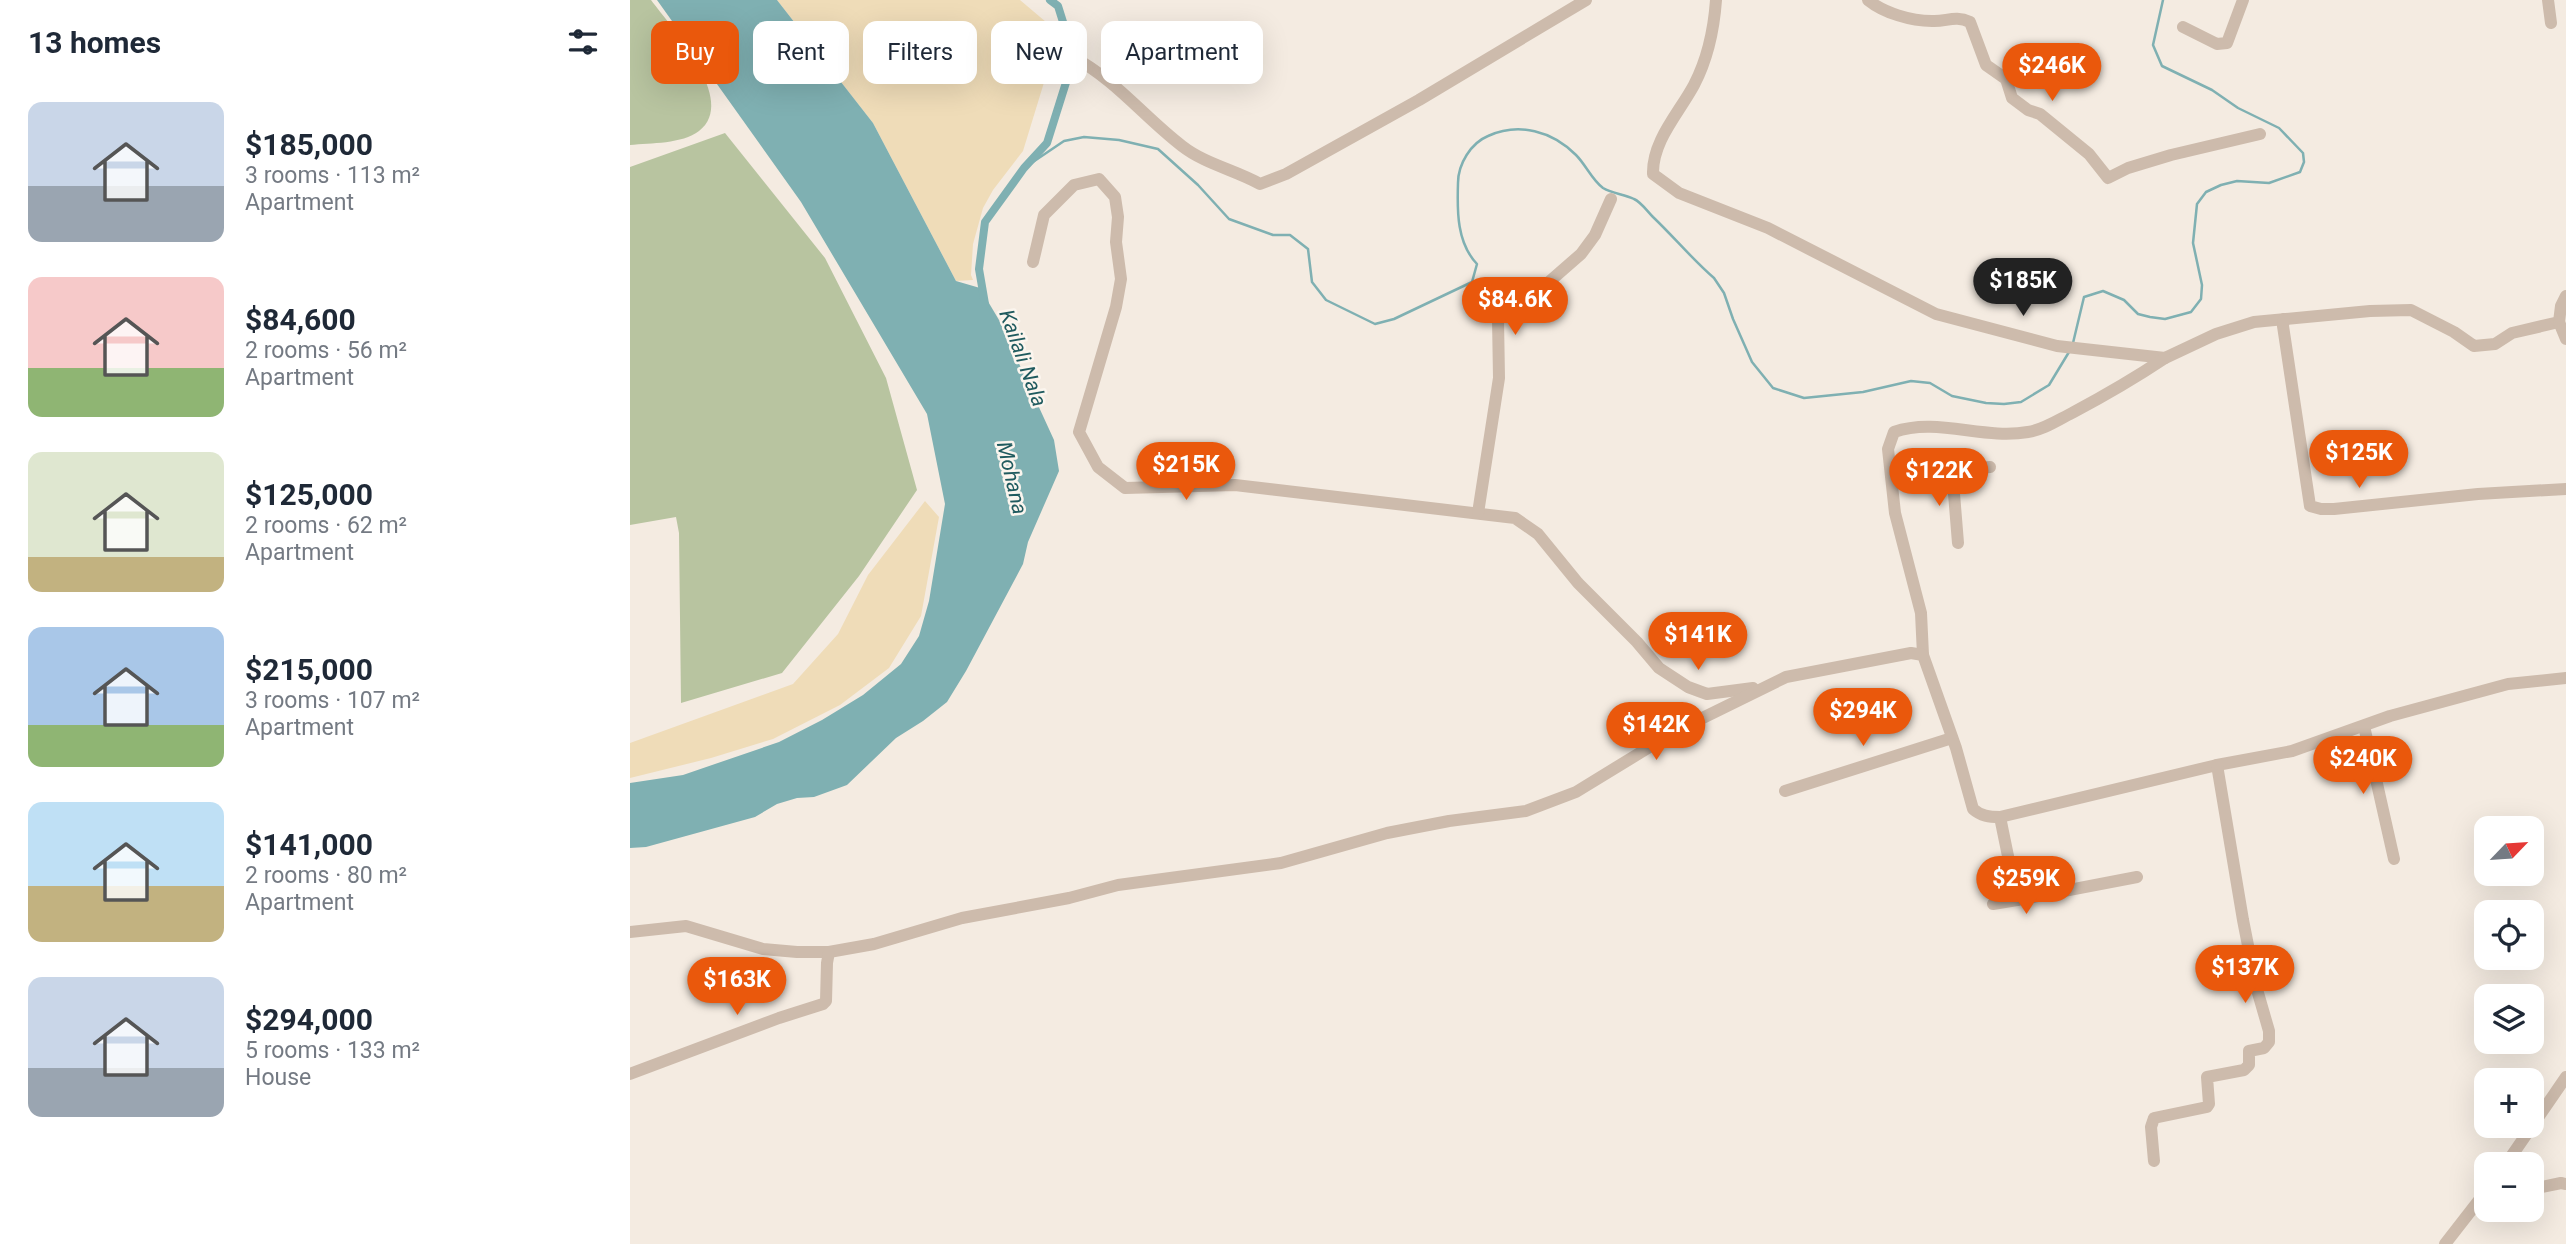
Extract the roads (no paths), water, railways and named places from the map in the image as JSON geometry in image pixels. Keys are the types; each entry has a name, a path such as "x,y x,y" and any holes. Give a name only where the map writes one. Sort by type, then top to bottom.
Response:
{"street":[{"path":"1087,64 1115,84 1183,148 1214,165 1239,173 1260,184 1286,174 1395,113 1586,0"},
{"path":"1716,0 1714,23 1695,83 1653,159 1653,174 1679,192 1768,228 1936,314 2071,348 2165,358"},
{"path":"1868,0 1884,9 1919,20 1934,22 1955,17 1970,22 1986,65 2006,79 2012,98 2028,110 2040,114 2089,154 2108,178 2128,168 2171,155 2260,134"},
{"path":"2183,27 2217,44 2227,43 2243,0"},
{"path":"2548,0 2551,23"},
{"path":"1033,262 1044,215 1074,185 1099,179 1115,197 1118,217 1116,242 1121,279 1116,307 1079,432 1098,467 1125,488 1235,485 1516,518 1538,534 1577,583 1659,668 1688,687 1707,694 1762,687"},
{"path":"1478,513 1499,377 1498,318 1504,311 1526,302 1581,254 1595,235 1611,199"},
{"path":"2566,296 2561,306 2559,322 2566,339"},
{"path":"2559,322 2512,333 2495,344 2474,346 2454,332 2410,310 2254,322 2216,334 2165,358 2111,392 2050,425 2028,432 1993,433 1922,426 1894,432 1888,449 1895,513 1921,613 1923,655 1952,738 1973,810 1979,814 2000,817 2217,765 2292,751 2390,716 2508,684 2566,678"},
{"path":"2284,319 2310,506 2334,509 2478,494 2566,489"},
{"path":"1891,475 1990,467"},
{"path":"1952,469 1958,543"},
{"path":"630,932 686,926 764,949 829,952 874,944 962,918 1069,898 1118,885 1281,863 1387,833 1449,821 1526,811 1576,792 1674,732 1786,677 1903,654 1923,655"},
{"path":"2364,726 2394,859"},
{"path":"1785,790 1952,738"},
{"path":"2154,1161 2152,1121 2207,1107 2207,1077 2244,1070 2249,1065 2249,1051 2264,1048 2269,1042 2269,1031 2256,986 2243,920 2217,765"},
{"path":"2000,817 2017,900"},
{"path":"1993,904 2137,877"},
{"path":"630,1074 823,1004 826,1001 829,952"},
{"path":"2514,1152 2566,1077"},
{"path":"2544,1186 2561,1182 2566,1184"},
{"path":"2445,1244 2474,1208"}],"water":[{"name":"Mohana","path":"657,0 777,0 793,21 753,21 753,84 843,84 873,123 956,281 980,288 999,320 1054,440 1059,471 1028,542 1023,564 947,702 896,738 847,785 814,797 797,798 777,804 755,817 646,847 630,848 630,783 683,775 779,742 863,695 901,664 919,636 929,601 945,504 927,414 801,202 717,84 739,84 739,21 672,21"}],"waterway":[{"name":"Kailali Nala","path":"985,304 979,269 985,222 1024,168 1047,143 1074,57 1058,6 1050,0"},
{"path":"2073,343 2084,297 2103,291 2124,300 2138,314 2150,317 2165,319 2191,312 2201,299 2202,285 2193,243 2197,204 2206,192 2237,181 2269,183 2300,172 2304,162 2303,153 2279,128 2238,108 2212,90 2162,66 2153,45 2163,0"},
{"path":"1024,168 1064,141 1084,137 1119,140 1158,149 1198,185 1229,219 1273,235 1290,235 1308,249 1312,282 1326,300 1375,324 1394,319 1472,282 1477,264 1465,247 1458,216 1459,176 1463,162 1471,149 1488,136 1511,130 1535,131 1567,147 1603,188 1639,202 1714,278 1724,293 1752,362 1773,388 1804,398 1863,392 1911,381 1930,383 1952,396 1986,403 2021,402 2049,385 2069,352"}]}
